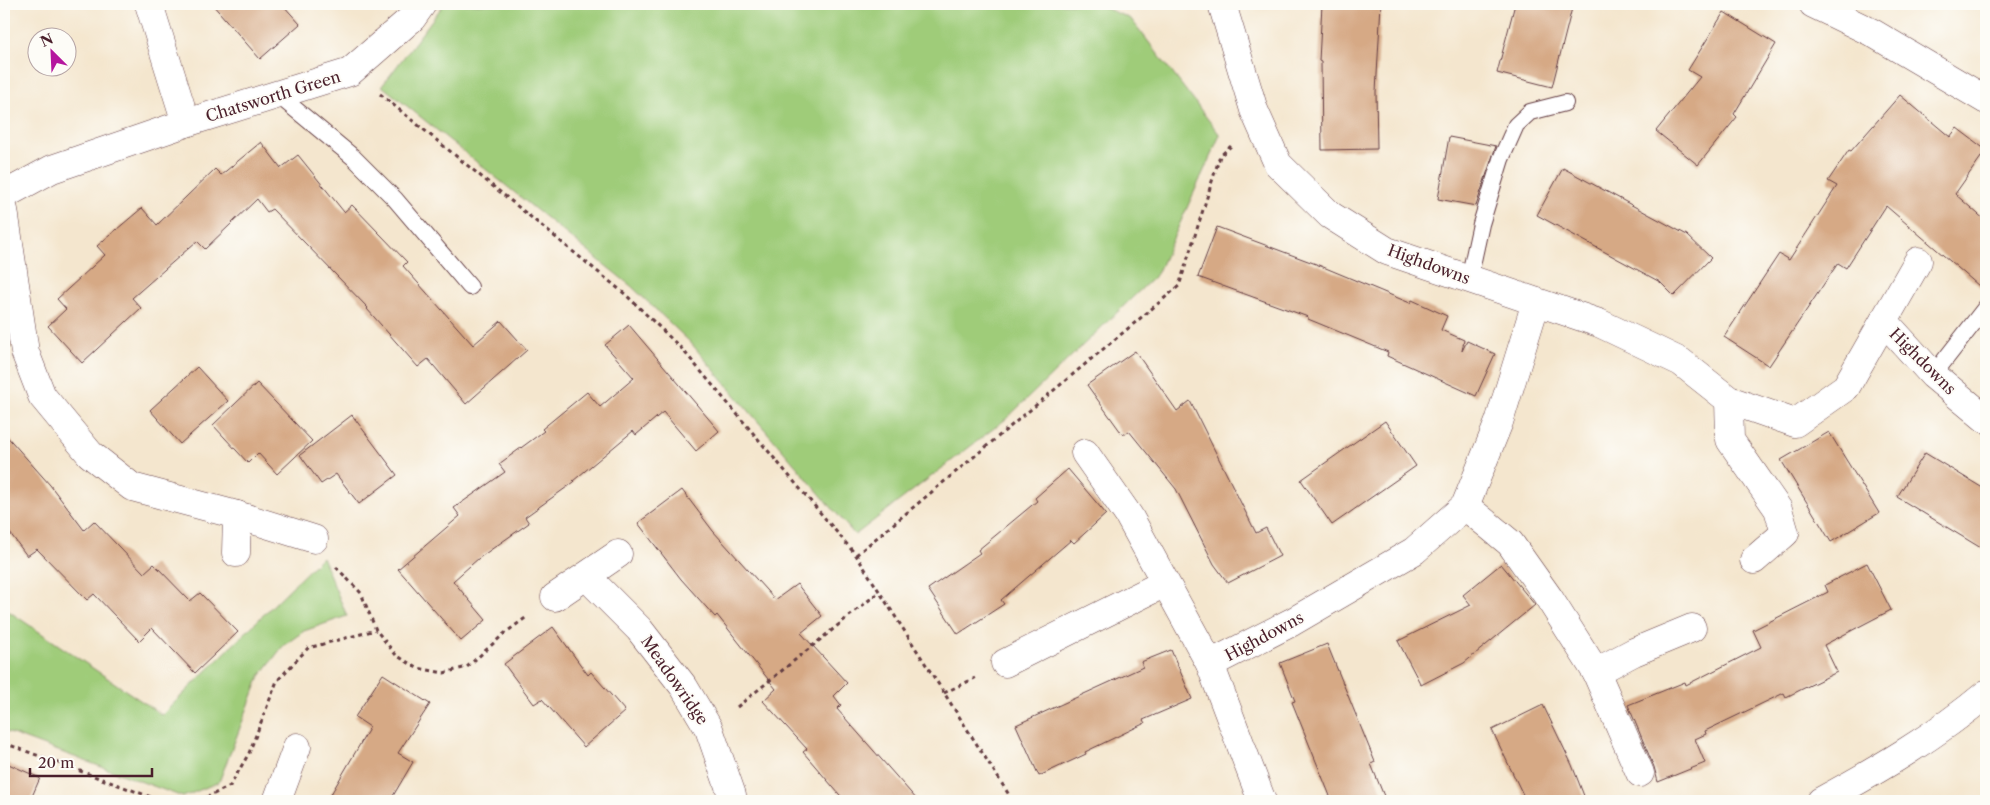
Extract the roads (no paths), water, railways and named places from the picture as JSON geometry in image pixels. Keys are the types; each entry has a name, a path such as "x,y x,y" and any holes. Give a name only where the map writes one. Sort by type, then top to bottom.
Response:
{"street":[{"name":"Chatsworth Green","path":"149,4 186,123"},
{"name":"Chatsworth Green","path":"4,195 52,169 186,123 350,72 412,18 422,4"},
{"name":"Highdowns","path":"1222,4 1254,110 1278,164 1330,215 1387,251 1599,323 1681,362 1728,400 1795,423 1846,387 1918,260"},
{"path":"1813,4 1871,32 1986,100"},
{"path":"4,210 25,352 42,396 90,454 132,487 237,514 314,539"},
{"name":"Highdowns","path":"1210,664 1292,622 1414,551 1465,506 1499,422 1536,302"},
{"name":"Highdowns","path":"1884,321 1933,375 1986,419"},
{"path":"1728,400 1730,440 1778,510 1785,533 1754,560"},
{"name":"Highdowns","path":"1085,452 1129,516 1210,664 1262,801"},
{"path":"1465,506 1510,543 1549,598 1596,672 1640,773"},
{"path":"236,553 237,514"},
{"path":"555,597 587,577 618,554"},
{"name":"Meadowridge","path":"587,577 639,629 684,686 709,729 732,794 732,801"},
{"path":"1005,663 1165,583"},
{"path":"1596,672 1634,652 1692,628"},
{"path":"1821,801 1897,758 1965,712 1986,694"},
{"path":"277,801 297,747"}],"lane":[{"path":"278,95 353,157 395,199 470,287"},
{"path":"1469,279 1481,224 1501,159 1516,126 1530,112 1565,103"},
{"path":"1933,375 1986,307"}]}
